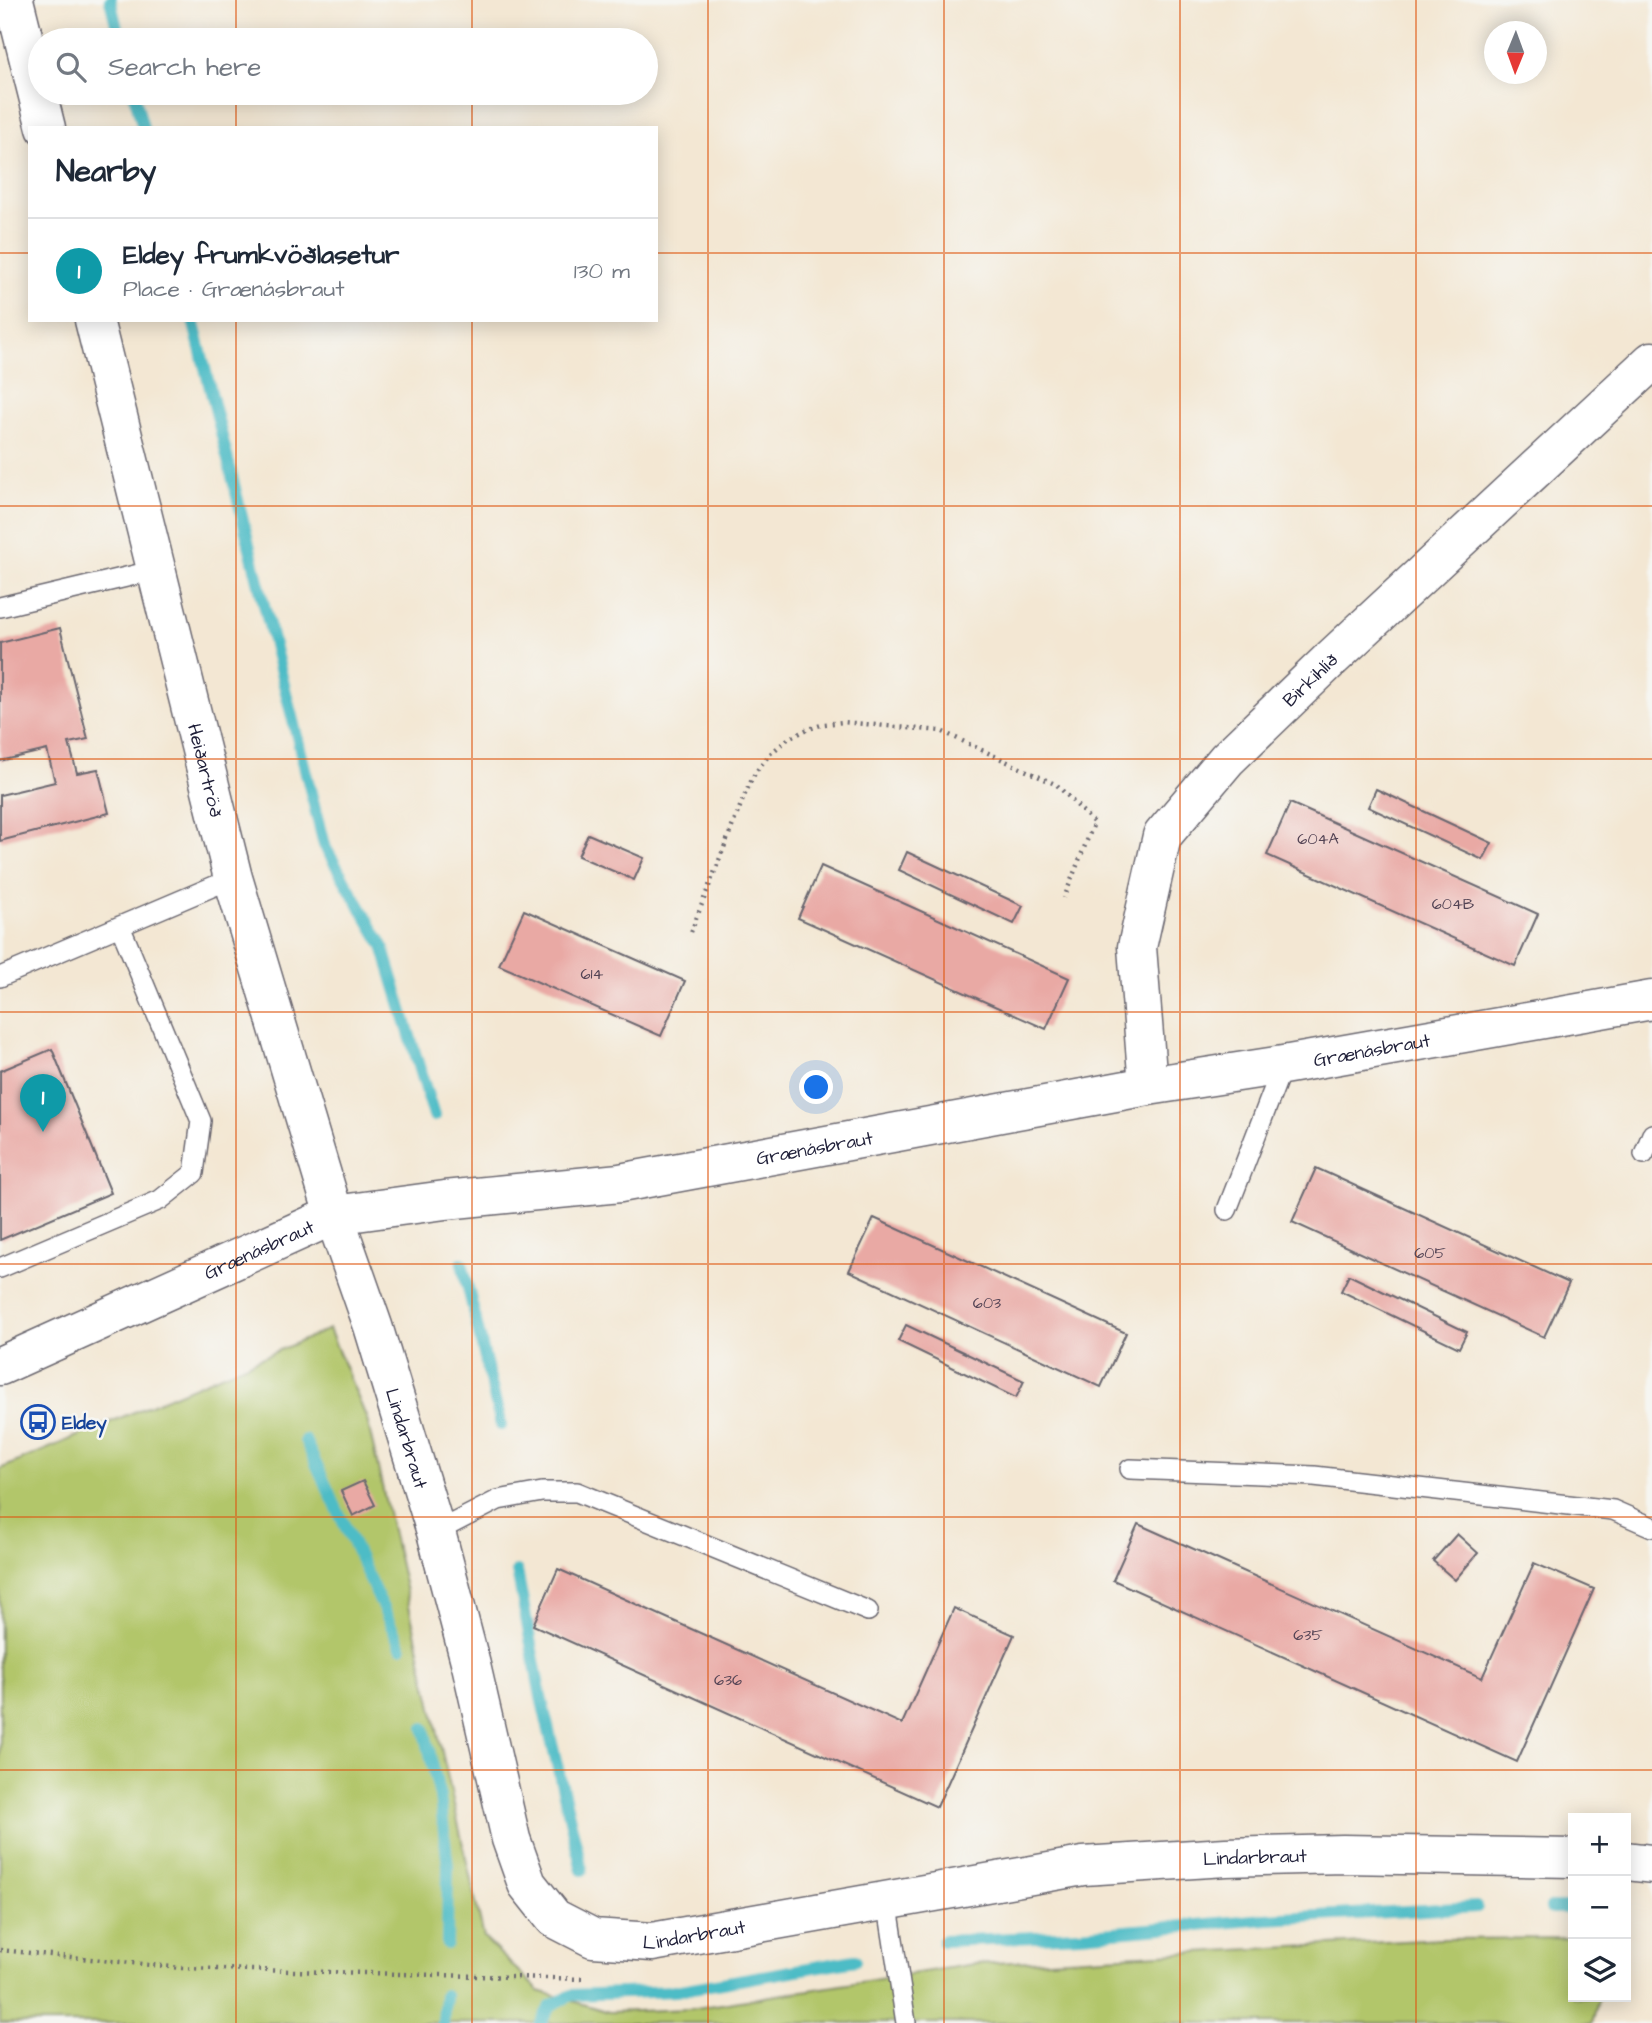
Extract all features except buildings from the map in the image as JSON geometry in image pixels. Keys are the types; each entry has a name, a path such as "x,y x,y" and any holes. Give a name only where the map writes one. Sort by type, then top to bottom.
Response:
{"street":[{"path":"14,0 28,56"},
{"path":"40,105 46,126"},
{"name":"Heiðartröð","path":"94,322 233,878 334,1215"},
{"name":"Birkihlíð","path":"1148,1086 1137,947 1162,835 1227,759 1652,361"},
{"name":"Grænásbraut","path":"0,1366 334,1215 445,1200 620,1183 1148,1086 1652,1000"},
{"name":"Lindarbraut","path":"334,1215 373,1326 436,1532 512,1839 527,1884 554,1918 593,1938 652,1942 1083,1866 1226,1857 1343,1854 1568,1858"},
{"path":"1631,1862 1652,1864"}],"lane":[{"path":"0,607 156,570"},
{"path":"0,977 233,878"},
{"path":"0,1268 160,1200 194,1173 201,1121 120,926"},
{"path":"1227,1209 1283,1065"},
{"path":"1644,1154 1652,1134"},
{"path":"1130,1469 1327,1477 1613,1510 1652,1527"},
{"path":"436,1532 498,1500 542,1492 577,1492 868,1611"},
{"path":"887,1900 906,2023"}],"path":[{"path":"691,932 755,773 770,754 788,739 824,724 843,722 941,731 1057,785 1094,823 1064,898"},
{"path":"0,1950 182,1968 548,1977"}],"green space":[{"path":"329,1329 367,1419 484,1938 539,1991 609,2012 690,2009 974,1964 1441,1939 1568,1938 1568,2002 1598,2002 1592,2023 0,2023 0,1469"}],"waterway":[{"path":"110,0 117,28"},
{"path":"137,105 142,126"},
{"path":"193,322 324,845 383,946 434,1116"},
{"path":"462,1263 501,1425"},
{"path":"305,1440 401,1647"},
{"path":"517,1571 541,1697 582,1870"},
{"path":"424,1728 440,1797 448,1866 447,1944"},
{"path":"943,1941 1080,1935 1266,1919 1477,1907"},
{"path":"1550,1908 1568,1908"},
{"path":"541,2023 550,2006 572,1995 675,1991 855,1960"},
{"path":"443,2023 445,1995"}],"place":[{"name":"Eldey frumkvöðlasetur","path":"43,1132"},
{"name":"Eldey","path":"38,1422"}]}
